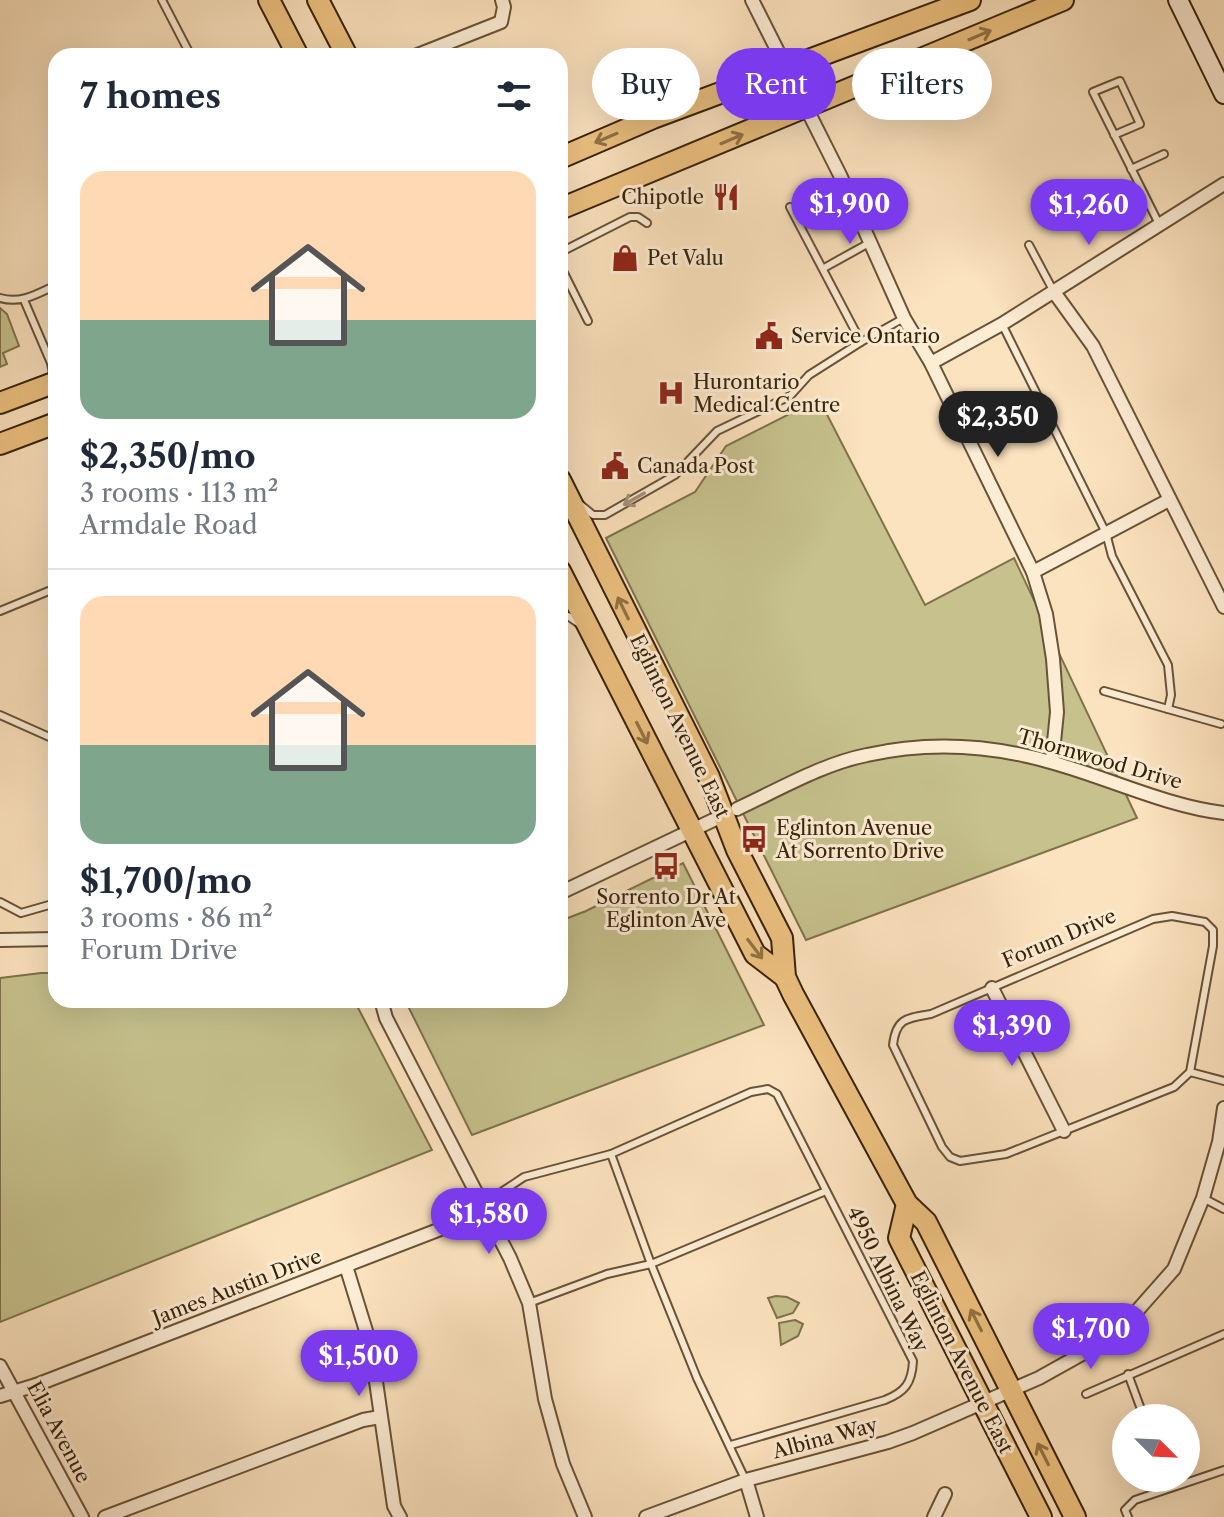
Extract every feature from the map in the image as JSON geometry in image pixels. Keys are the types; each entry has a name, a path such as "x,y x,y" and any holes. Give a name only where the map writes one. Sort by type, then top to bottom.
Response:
{"main road":[{"path":"269,0 294,48"},
{"path":"318,0 344,48"},
{"path":"836,95 1063,0"},
{"path":"836,50 960,2"},
{"path":"568,155 716,95"},
{"path":"568,206 776,120"},
{"path":"0,403 48,386"},
{"path":"0,444 48,426"},
{"name":"Eglinton Avenue East","path":"568,496 709,777 730,812 737,850 782,938 785,977 907,1204 926,1222 1075,1517"},
{"name":"Eglinton Avenue East","path":"568,587 755,954 785,977"},
{"name":"Eglinton Avenue East","path":"907,1204 899,1238 1041,1517"}],"street":[{"path":"435,48 501,22 502,0"},
{"path":"752,0 775,48"},
{"path":"1178,0 1224,94"},
{"path":"811,120 840,175 904,318 931,363 1033,572 1046,614 1053,659 1057,712 1052,762"},
{"path":"931,363 1002,324 1224,184"},
{"path":"1054,292 1093,346 1224,607"},
{"path":"1033,572 1169,500"},
{"name":"Thornwood Drive","path":"568,889 820,772 865,755 932,745 989,749 1052,762 1143,792 1224,813"},
{"path":"0,940 48,939"},
{"path":"992,988 1064,1131"},
{"path":"383,1008 529,1303 545,1399 563,1464 585,1517"},
{"path":"1011,1390 1084,1354 1129,1320 1174,1269 1203,1198 1219,1142 1224,1108"},
{"name":"James Austin Drive","path":"0,1396 16,1393 346,1266 464,1220 484,1208"},
{"path":"346,1266 371,1347 394,1506 400,1517"},
{"name":"Elia Avenue","path":"0,1366 82,1517"},
{"name":"Albina Way","path":"646,1517 746,1480 888,1442 1011,1390"},
{"path":"105,1517 363,1420 380,1417"},
{"path":"746,1480 757,1517"},
{"path":"934,1517 945,1494"}],"lane":[{"path":"162,0 187,48"},
{"path":"1114,135 1140,124 1120,81 1093,92 1114,135 1159,224"},
{"path":"1131,169 1164,154"},
{"path":"790,207 861,342"},
{"path":"568,250 630,217 638,217 647,223"},
{"path":"824,268 869,243"},
{"path":"1029,245 1054,292"},
{"path":"568,281 588,321"},
{"path":"0,298 24,300 48,289"},
{"path":"24,300 48,356"},
{"path":"568,491 593,515 605,515 675,475 717,431 790,396 809,375 904,318"},
{"path":"1002,324 1106,533 1112,556 1168,665 1171,695 1168,709"},
{"path":"0,611 48,591"},
{"path":"568,616 591,632"},
{"path":"1104,691 1221,724"},
{"path":"0,715 48,736"},
{"path":"0,902 21,913 48,905"},
{"name":"Forum Drive","path":"1172,916 1205,922 1213,930 1213,946 1190,1072 1174,1087 1006,1154 960,1161 950,1157 942,1147 893,1045 894,1030 905,1019 931,1014 992,988 1153,919 1172,916"},
{"path":"1190,1072 1224,1081"},
{"name":"4950 Albina Way","path":"484,1208 524,1177 611,1154 751,1092 768,1089 777,1094 913,1361 912,1377 899,1394 885,1400 731,1445"},
{"path":"611,1154 697,1378 746,1480"},
{"name":"4950 Albina Way","path":"529,1303 607,1274 651,1264 826,1191"},
{"path":"1203,1198 1224,1209"},
{"path":"1086,1394 1224,1334"},
{"path":"1128,1374 1139,1404"},
{"path":"1128,1517 1125,1510 1135,1500 1224,1470"}],"shaded area":[{"path":"0,308 7,314 19,346 3,353 7,364 0,367"},
{"path":"819,399 925,605 1014,558 1137,818 806,940 606,538 695,492 726,446"},
{"path":"683,863 764,1025 472,1135 409,1008 568,1008 568,918"},
{"path":"48,973 48,1008 358,1008 432,1150 0,1322 0,978"},
{"path":"776,1296 799,1303 793,1313 777,1318 768,1298"},
{"path":"795,1320 803,1324 798,1336 781,1345 779,1323"}],"place":[{"name":"Chipotle","path":"726,197"},
{"name":"Pet Valu","path":"625,258"},
{"name":"Service Ontario","path":"769,336"},
{"name":"Hurontario Medical Centre","path":"671,393"},
{"name":"Canada Post","path":"615,466"},
{"name":"Eglinton Avenue At Sorrento Drive","path":"754,839"},
{"name":"Sorrento Dr At Eglinton Ave","path":"666,866"}]}
